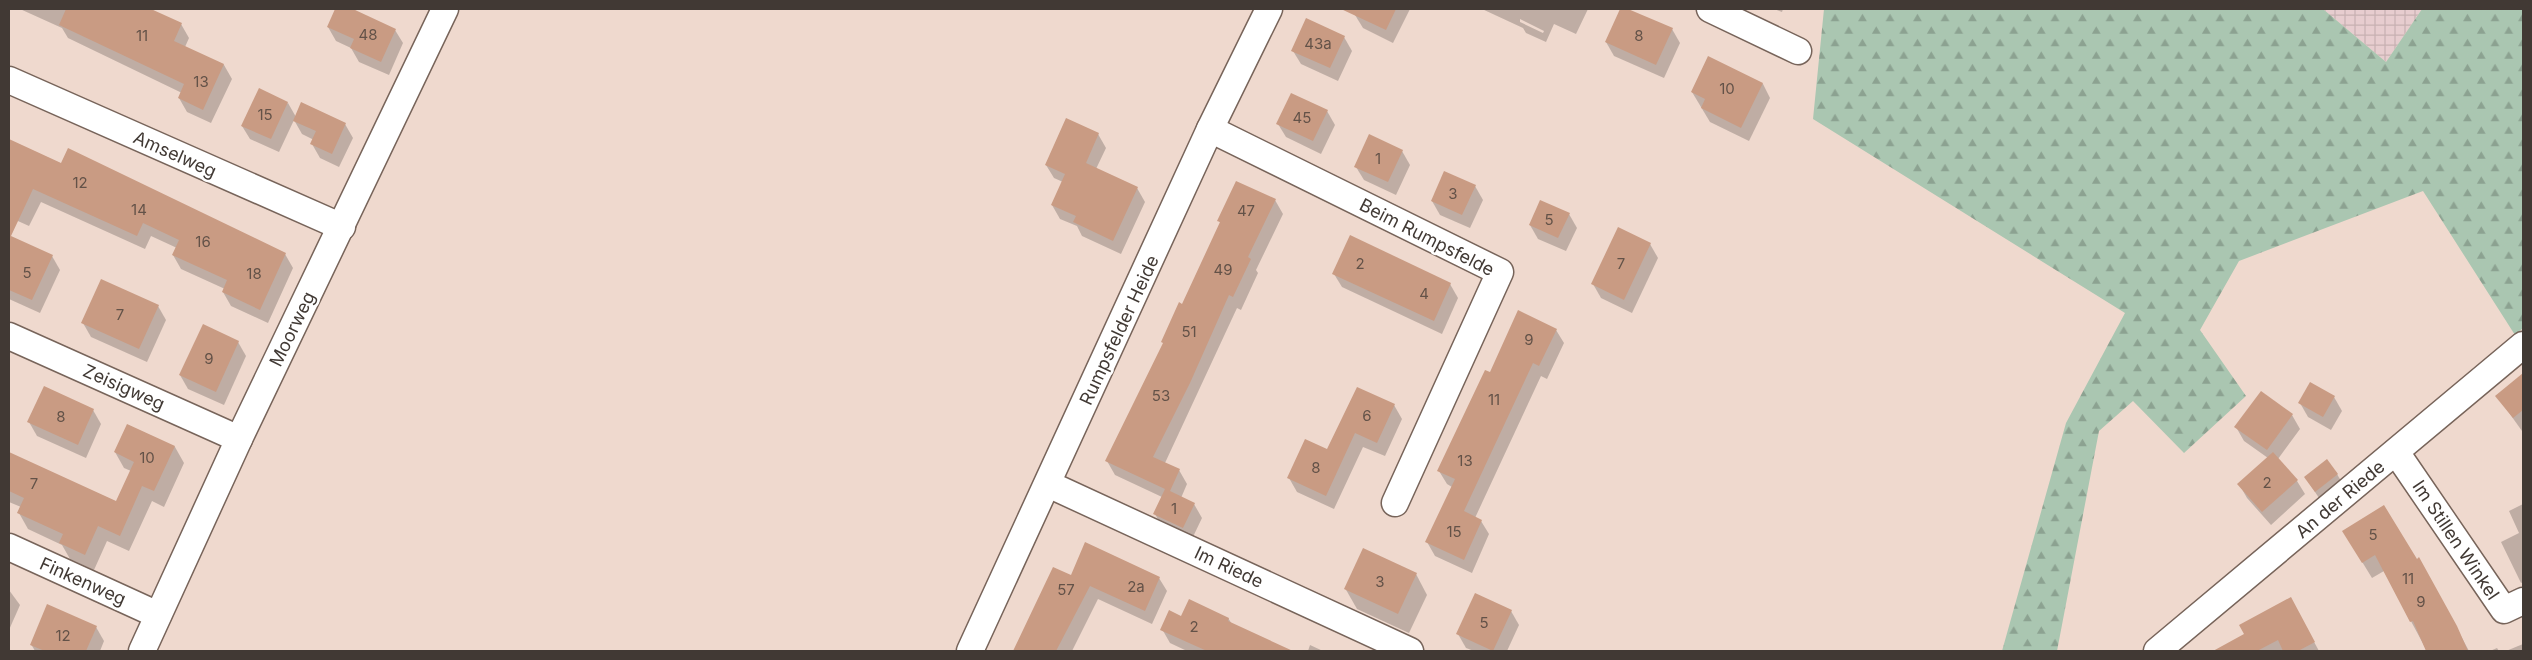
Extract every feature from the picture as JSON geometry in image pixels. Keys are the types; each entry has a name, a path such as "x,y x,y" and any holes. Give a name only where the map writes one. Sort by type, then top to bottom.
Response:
{"street":[{"name":"Moorweg","path":"142,651 239,439 445,9"},
{"name":"Rumpsfelder Heide","path":"970,651 1210,129 1269,9"},
{"path":"1710,9 1798,51"},
{"name":"Amselweg","path":"9,80 342,227"},
{"name":"Beim Rumpsfelde","path":"1210,129 1500,272 1395,503"},
{"name":"Zeisigweg","path":"9,336 239,439"},
{"name":"An der Riede","path":"2157,651 2523,345"},
{"name":"Im Stillen Winkel","path":"2396,452 2504,610 2523,601"},
{"name":"Im Riede","path":"1048,484 1410,651"},
{"name":"Finkenweg","path":"9,547 158,615"}],"shaded area":[{"path":"2323,9 2422,9 2386,62"}],"green space":[{"path":"1824,9 2323,9 2386,62 2422,9 2523,9 2523,328 2515,335 2423,191 2239,261 2200,330 2246,396 2184,453 2133,401 2099,431 2057,651 2002,651 2066,423 2125,313 1813,119"}],"building":[{"path":"66,9 151,9 182,23 174,41 224,64 203,110 178,98 184,84 59,25"},
{"path":"335,9 353,9 396,29 381,62 350,48 354,39 327,27"},
{"path":"1341,9 1396,9 1386,30"},
{"path":"1620,9 1628,9 1673,28 1656,65 1605,42"},
{"path":"1306,18 1345,36 1330,68 1291,51"},
{"path":"1708,56 1763,83 1741,128 1701,108 1705,99 1691,92"},
{"path":"259,88 288,102 271,139 241,126"},
{"path":"1291,93 1328,110 1313,141 1276,124"},
{"path":"301,102 346,123 332,154 310,144 316,131 293,121"},
{"path":"1066,118 1099,133 1086,163 1138,187 1113,241 1073,222 1076,216 1051,205 1065,174 1045,165"},
{"path":"1369,134 1403,150 1388,182 1354,167"},
{"path":"9,139 61,163 68,148 286,253 260,310 222,292 227,280 172,255 179,240 143,223 137,236 33,189 11,236 53,255 32,300 9,290"},
{"path":"1444,171 1476,185 1462,215 1431,201"},
{"path":"1236,181 1276,199 1248,257 1251,259 1233,297 1229,295 1190,383 1153,457 1180,469 1170,491 1195,503 1183,528 1153,514 1165,489 1105,461 1163,343 1161,342 1179,302 1182,304 1220,222 1217,221"},
{"path":"1540,200 1570,213 1558,238 1529,225"},
{"path":"1618,227 1651,243 1624,300 1591,284"},
{"path":"1350,235 1451,283 1434,321 1332,274"},
{"path":"101,279 159,305 139,349 81,323"},
{"path":"1518,310 1557,329 1539,366 1533,363 1464,511 1482,520 1464,560 1425,542 1455,479 1437,471 1485,370 1490,372"},
{"path":"203,324 239,341 216,392 179,375"},
{"path":"2523,373 2523,410 2513,418 2495,396"},
{"path":"2310,382 2335,396 2323,417 2298,403"},
{"path":"44,386 94,409 78,445 27,422"},
{"path":"1357,387 1395,404 1377,443 1355,433 1326,496 1287,478 1305,439 1327,449"},
{"path":"2261,391 2293,414 2267,450 2234,427"},
{"path":"127,424 175,446 154,491 142,486 120,536 98,526 85,555 59,543 63,534 17,513 24,498 9,491 9,452 116,501 134,462 114,452"},
{"path":"2273,452 2298,480 2262,512 2237,484"},
{"path":"2327,459 2338,474 2315,492 2304,477"},
{"path":"2384,505 2417,559 2419,557 2457,626 2468,651 2426,651 2413,621 2410,622 2375,555 2362,563 2342,531"},
{"path":"1085,542 1160,577 1145,611 1090,586 1056,651 1013,651 1053,567 1071,575"},
{"path":"1363,548 1417,573 1398,614 1344,589"},
{"path":"1475,593 1512,610 1493,651 1456,634"},
{"path":"2291,597 2315,642 2298,651 2283,651 2278,640 2257,651 2213,651 2244,634 2239,625"},
{"path":"1189,599 1229,618 1228,621 1293,651 1207,651 1160,630 1169,610 1181,616"},
{"path":"47,604 97,626 86,651 45,651 30,645"}]}
